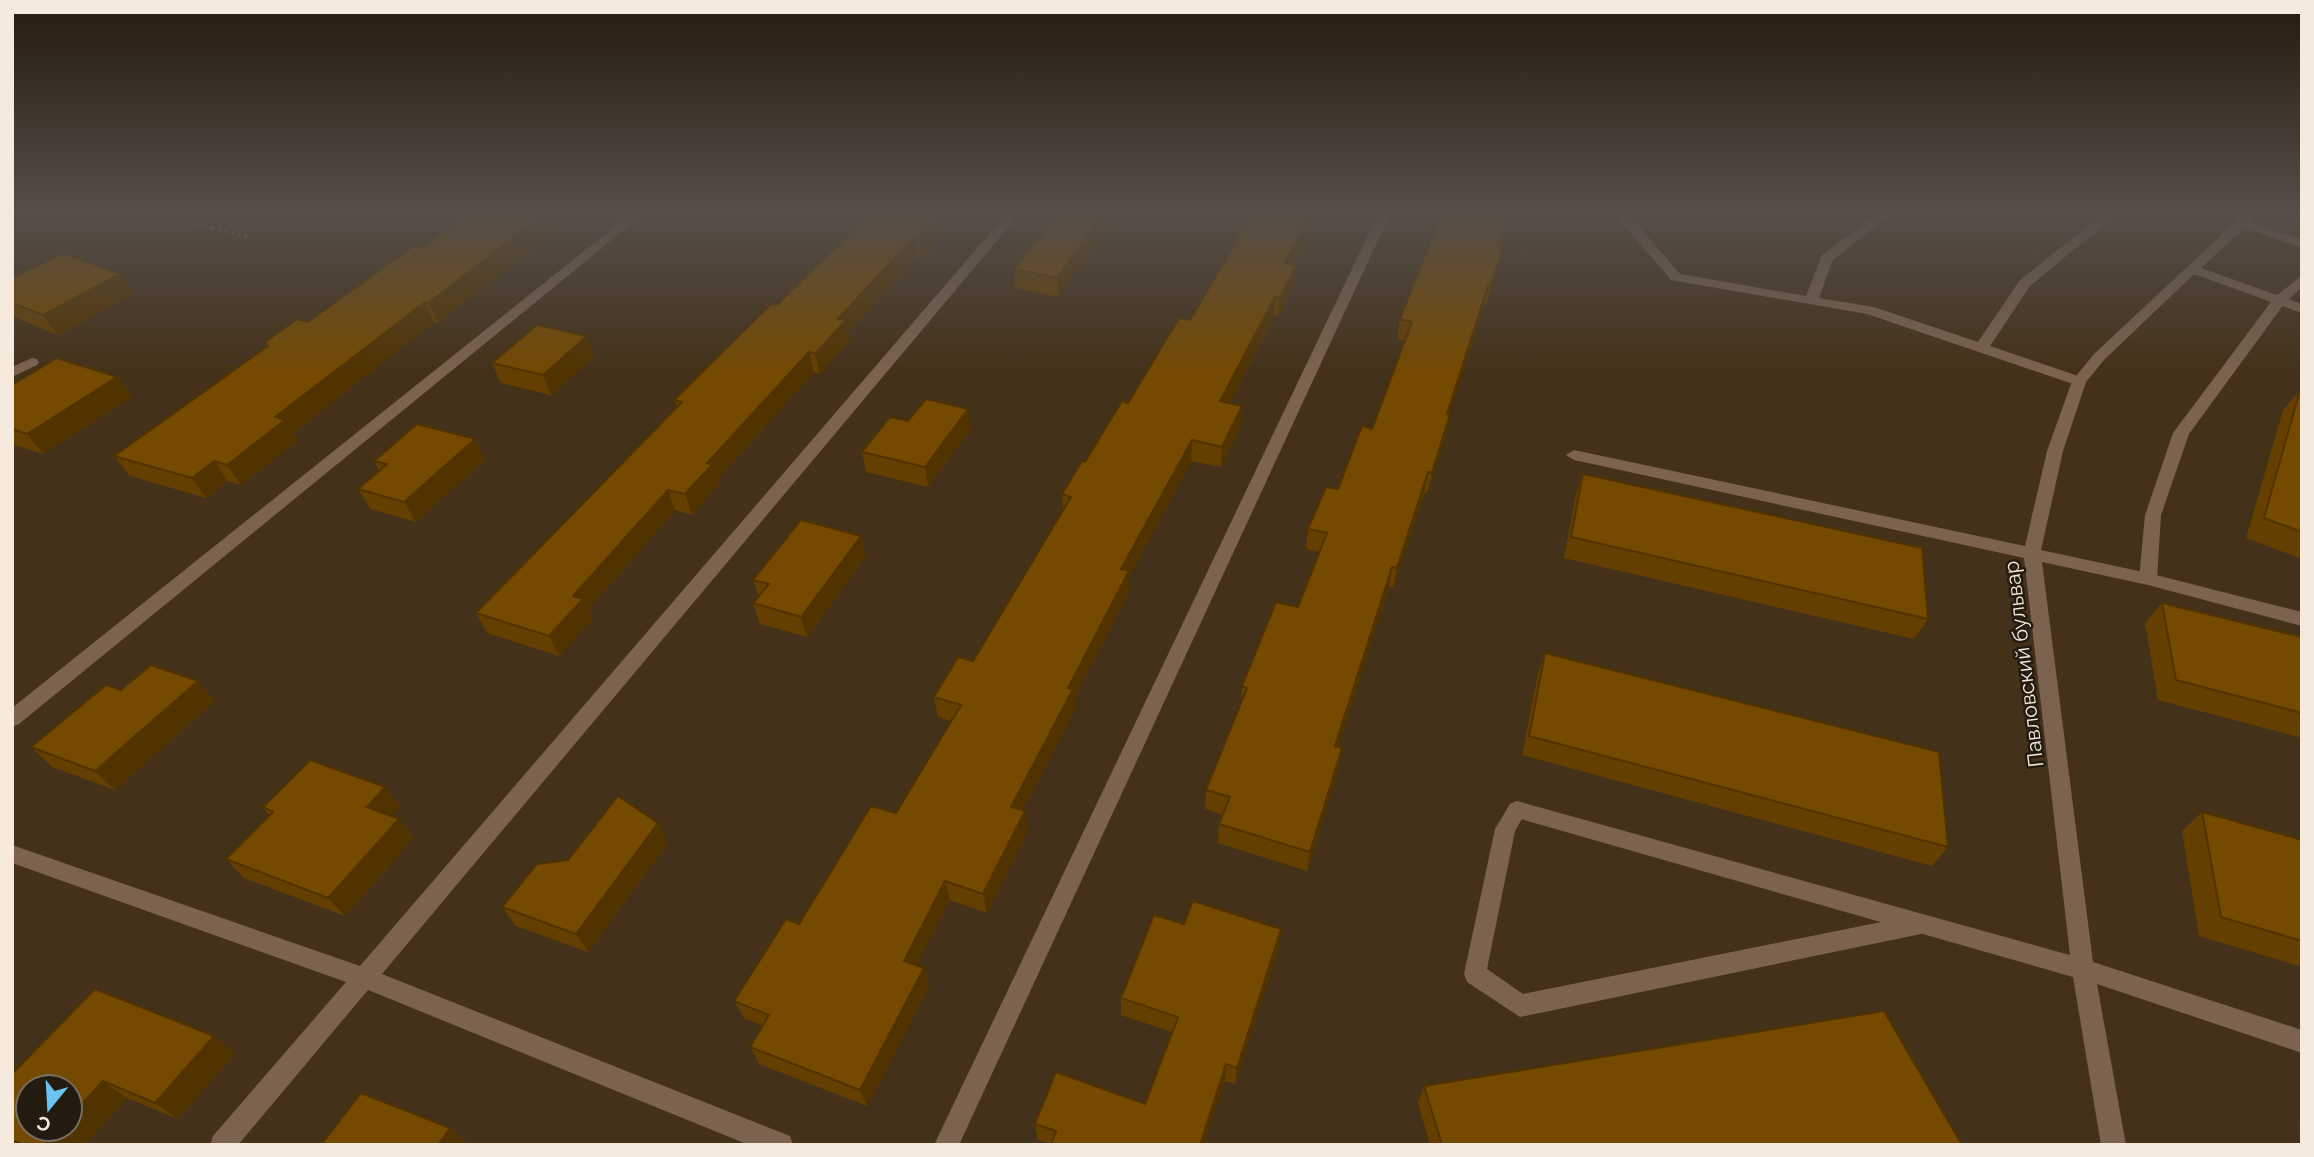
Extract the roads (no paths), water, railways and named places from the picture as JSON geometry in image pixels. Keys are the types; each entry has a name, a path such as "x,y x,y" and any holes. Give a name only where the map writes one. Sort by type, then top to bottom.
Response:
{"street":[{"path":"12,719 573,266"},
{"path":"222,1145 969,266"},
{"path":"946,1145 1360,266"},
{"path":"1666,266 1676,277 1869,310 2079,381"},
{"path":"1811,300 1824,266"},
{"path":"1982,347 2025,284 2047,266"},
{"name":"Павловский бульвар","path":"2114,1145 2083,970 2032,554 2055,451 2079,381 2099,357 2195,266"},
{"path":"2192,269 2302,309"},
{"path":"2148,579 2153,515 2181,433 2279,301 2302,279"},
{"path":"12,373 32,362"},
{"path":"1574,455 2148,579 2302,618"},
{"path":"1921,924 1520,1006 1475,974 1504,829 1517,810 1921,924 2083,970 2302,1042"},
{"path":"12,853 362,977 781,1145"}]}
